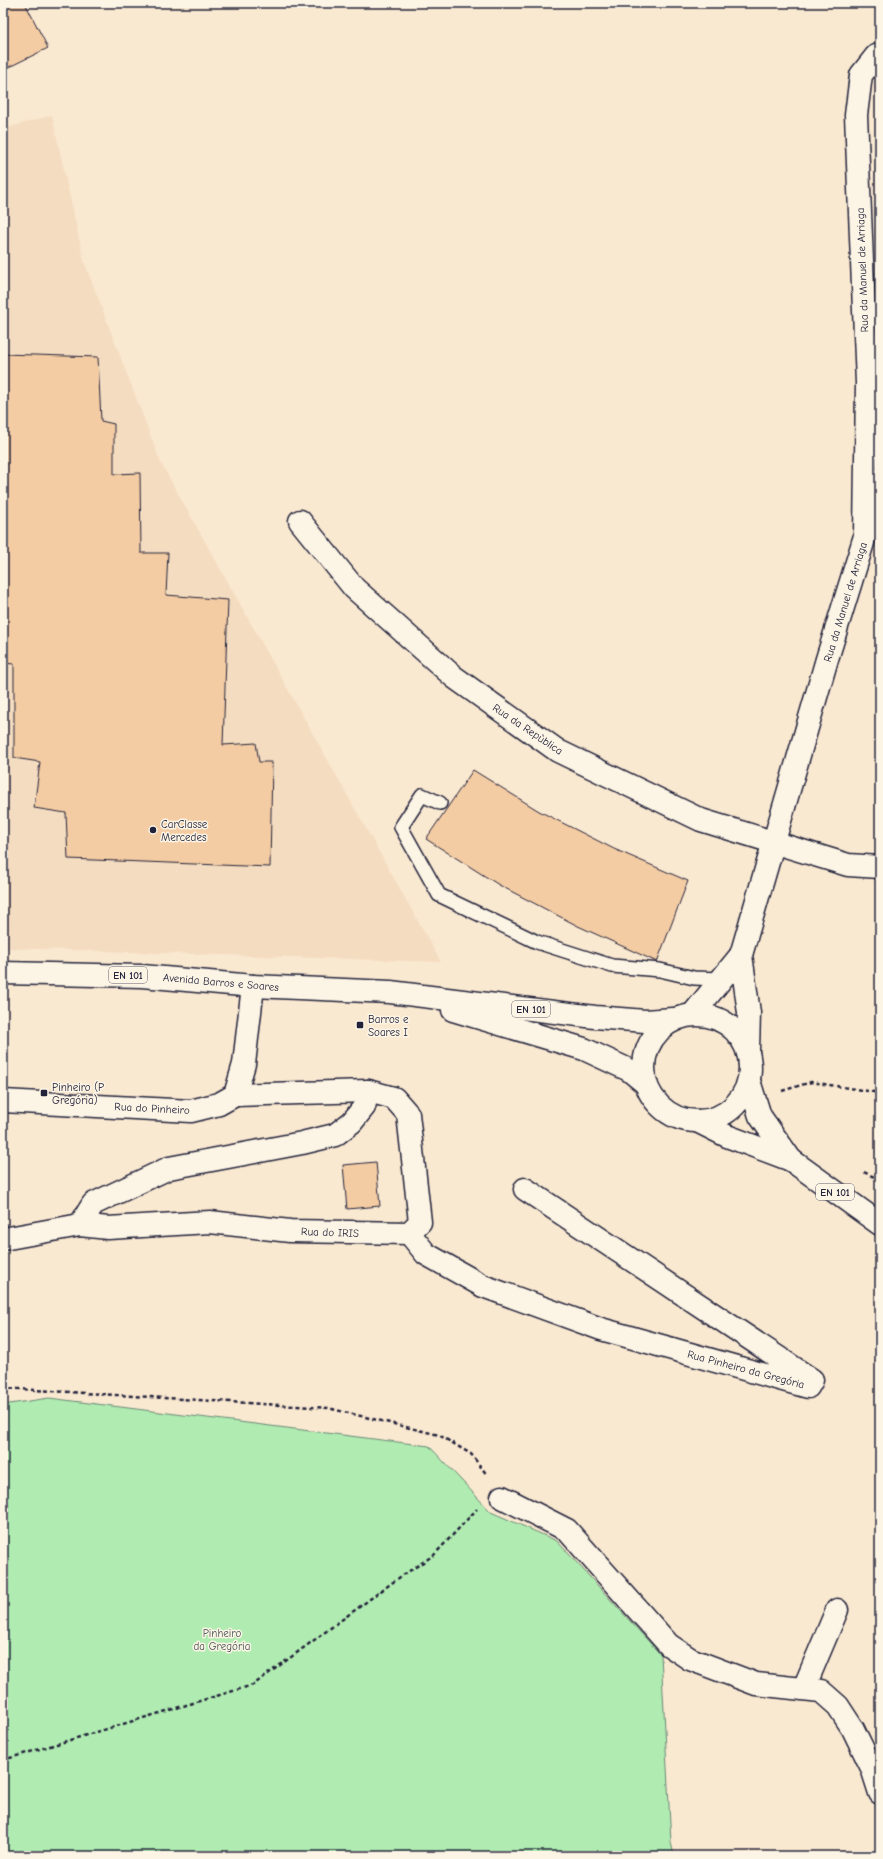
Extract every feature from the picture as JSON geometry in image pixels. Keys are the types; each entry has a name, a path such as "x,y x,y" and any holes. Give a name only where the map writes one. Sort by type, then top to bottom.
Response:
{"street":[{"name":"Rua da Manuel de Arriaga","path":"741,955 773,842 865,536 867,383 856,115 861,75 876,56 880,55"},
{"name":"Rua da Repùblica","path":"300,521 354,588 454,677 558,751 701,820 848,865 880,867"},
{"path":"683,1016 710,994 720,979 741,955"},
{"path":"741,955 749,1013 748,1050"},
{"name":"Avenida Barros e Soares","path":"3,973 142,976 253,986 390,992 595,1017 645,1021 683,1016"},
{"path":"253,986 244,1064 235,1095 368,1091 394,1098 408,1114 420,1222 409,1233"},
{"name":"Avenida Barros e Soares","path":"390,992 584,1048 629,1070 645,1083"},
{"name":"EN 101","path":"752,1091 742,1098 730,1110 714,1119 696,1121 680,1119 665,1111 653,1098 645,1083 643,1064 648,1046 658,1031 683,1016 716,1017 736,1030 748,1050 751,1066 752,1091 760,1116 791,1160"},
{"path":"80,1225 93,1204 169,1168 302,1143 334,1134 352,1122 364,1107 368,1091"},
{"name":"Rua do Pinheiro","path":"3,1101 41,1101 191,1111 219,1104 235,1095"},
{"name":"EN 101","path":"696,1121 726,1136 791,1160 880,1224"},
{"name":"Rua Pinheiro da Gregória","path":"409,1233 426,1254 483,1286 601,1329 808,1387 812,1380 525,1189"},
{"name":"Rua do IRIS","path":"3,1239 80,1225 108,1228 210,1222 290,1231 409,1233"},
{"path":"502,1497 567,1530 670,1645 690,1659 756,1684 821,1691 838,1706 853,1729 872,1768 880,1794"},
{"path":"804,1688 837,1610"}],"lane":[{"path":"440,803 422,795 401,828 439,895 537,942 612,966 660,970 694,978 720,979"}],"path":[{"path":"752,1091 811,1082 880,1092"},
{"path":"864,1172 880,1180"},
{"path":"3,1388 328,1408 439,1435 471,1454 502,1497 480,1505 434,1555 400,1577 253,1685 10,1758 3,1762"}],"shaded area":[{"name":"CarClasse Mercedes","path":"52,115 84,261 161,463 441,962 3,948 3,129"}],"green space":[{"name":"Pinheiro da Gregória","path":"49,1398 429,1446 491,1512 557,1541 661,1655 671,1842 674,1856 3,1856 3,1405"}],"building":[{"path":"3,3 25,3 48,48 3,70"},
{"path":"3,354 98,357 101,421 114,424 114,474 140,473 141,553 168,553 166,595 228,600 223,745 256,743 259,762 272,762 270,867 68,859 66,813 34,808 40,762 14,758 14,664 3,663"},
{"path":"473,770 539,811 614,849 688,881 657,962 578,926 499,885 426,839"},
{"path":"376,1162 380,1206 347,1209 343,1165"}],"place":[{"name":"CarClasse Mercedes","path":"153,830"},
{"name":"Barros e Soares I","path":"360,1025"},
{"name":"Pinheiro (P Gregória)","path":"44,1093"}]}
